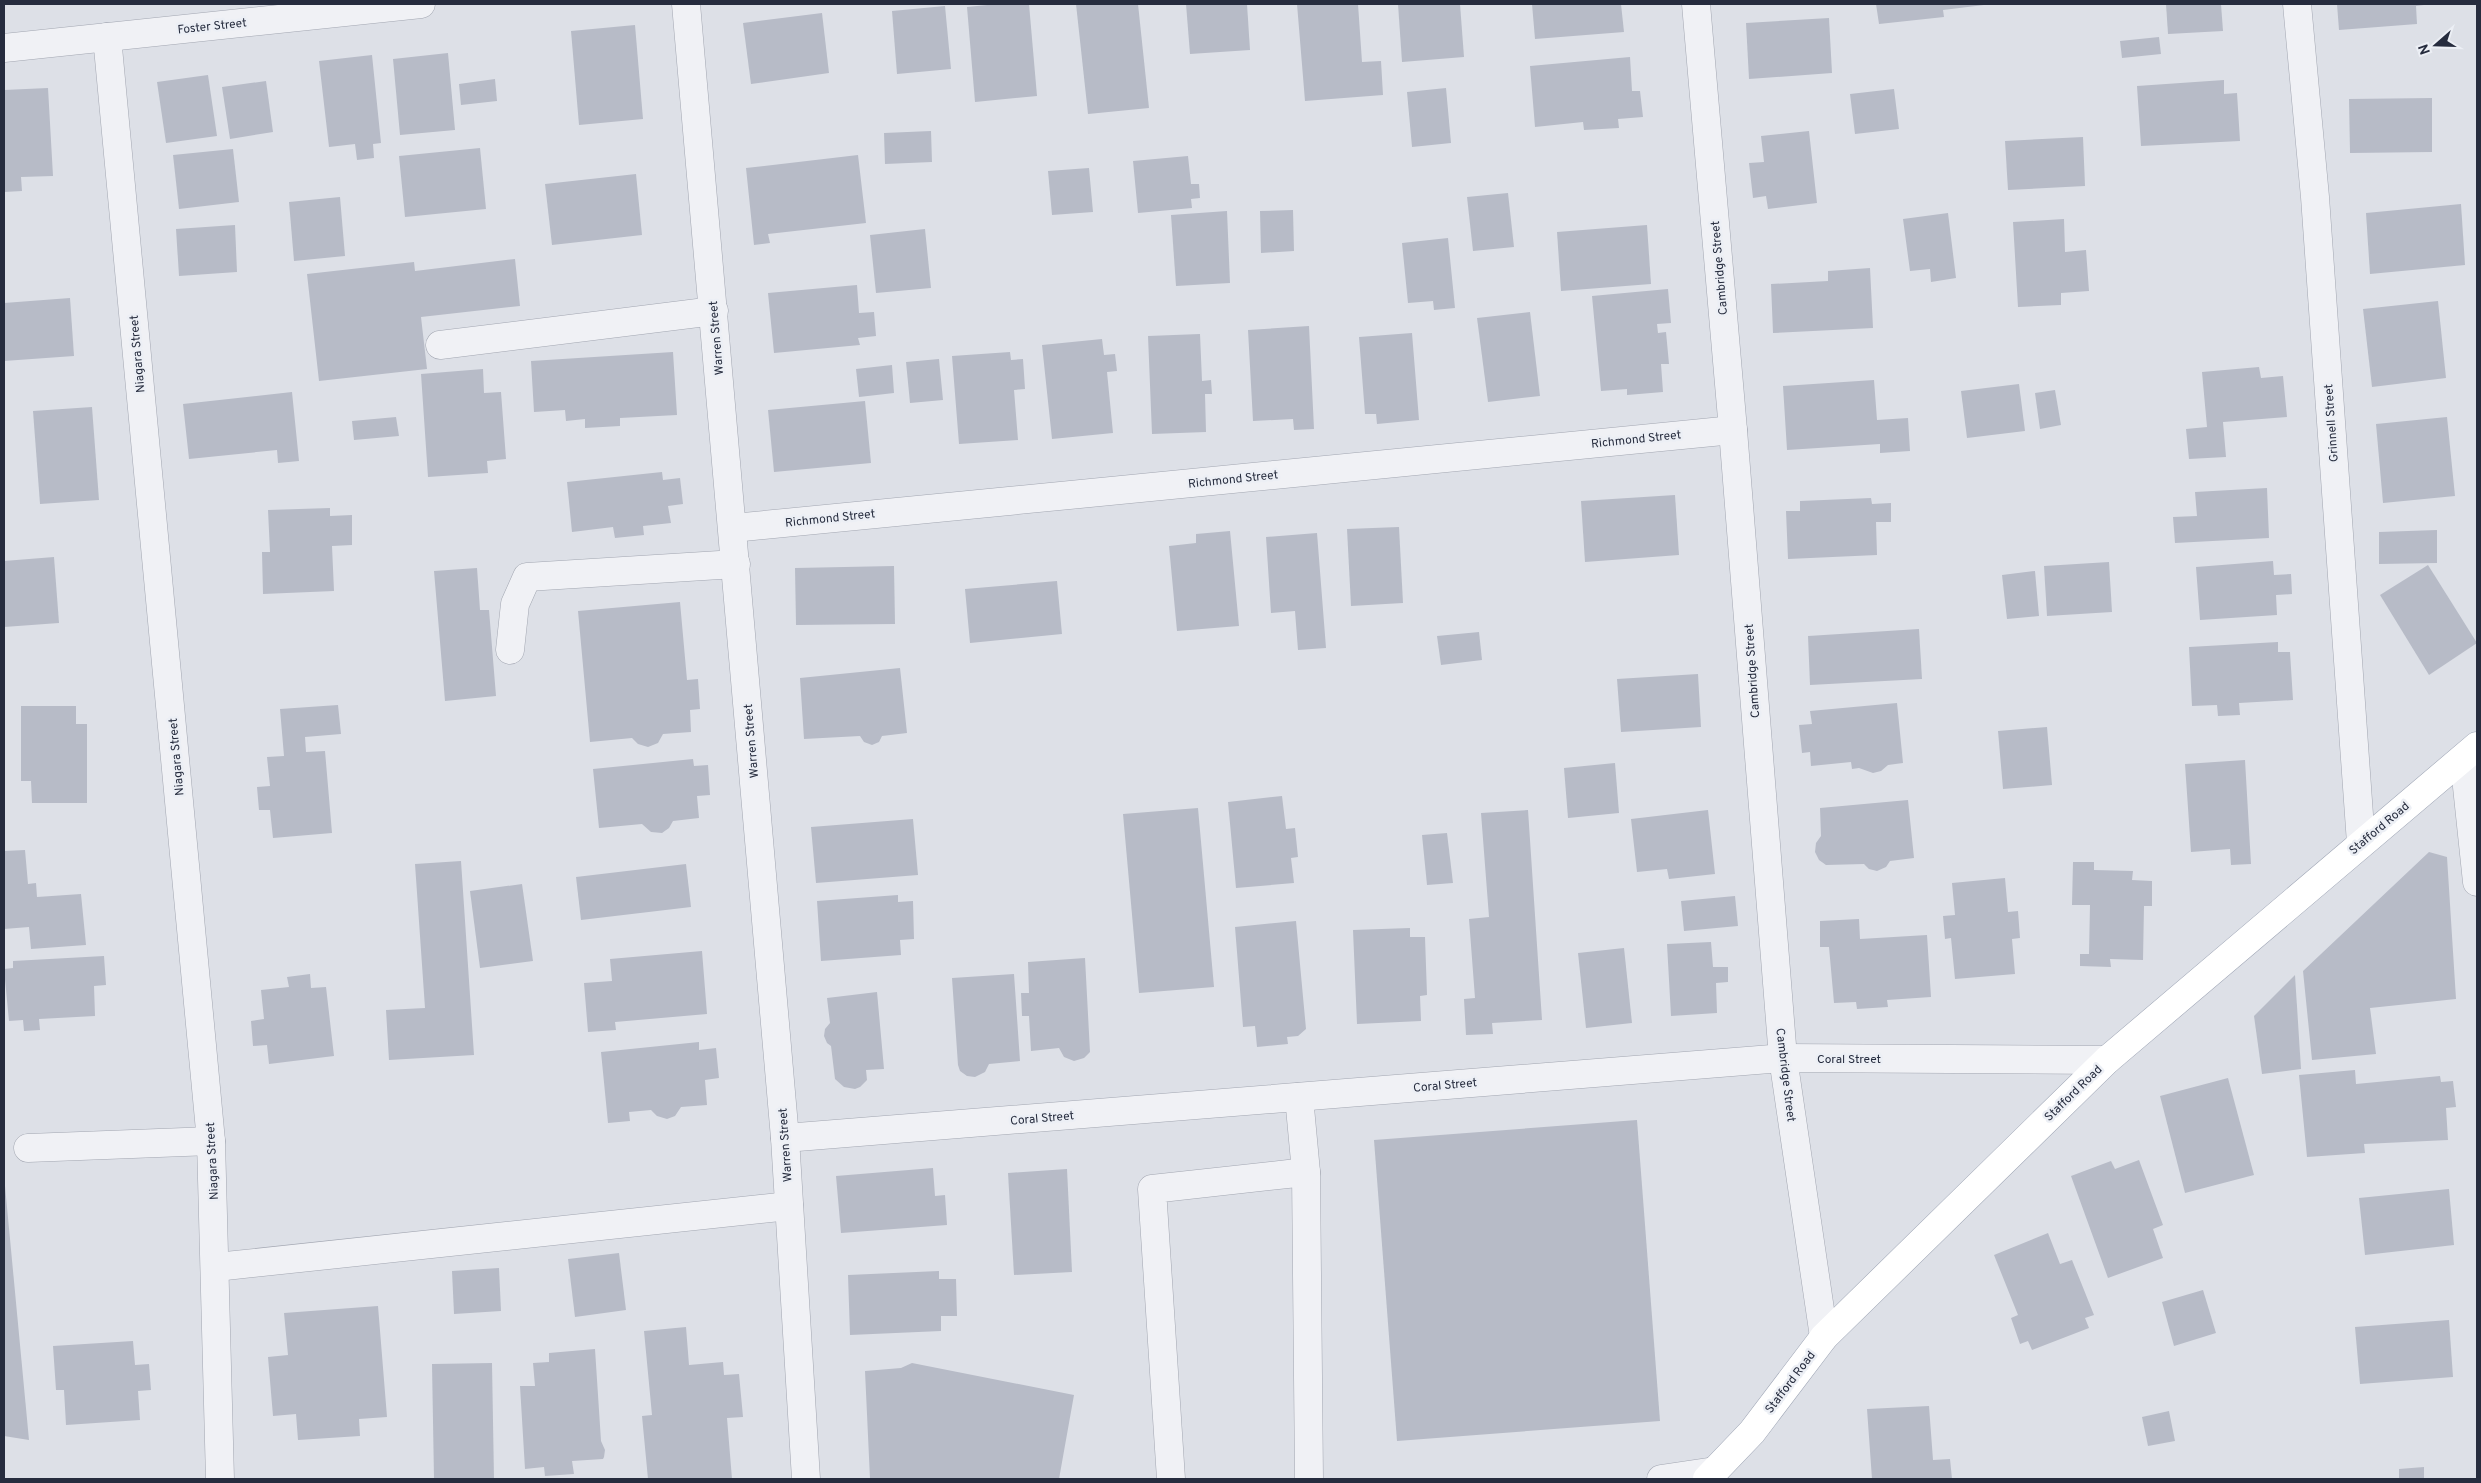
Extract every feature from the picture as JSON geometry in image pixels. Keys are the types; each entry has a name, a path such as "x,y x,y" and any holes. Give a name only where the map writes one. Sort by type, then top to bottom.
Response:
{"main road":[{"name":"Stafford Road","path":"1711,1475 1752,1432 1824,1337 2107,1060 2360,843 2470,752"}],"street":[{"name":"Foster Street","path":"4,48 421,4"},
{"name":"Warren Street","path":"686,4 785,1138 806,1479"},
{"name":"Cambridge Street","path":"1696,4 1733,430 1783,1058 1824,1337"},
{"name":"Grinnell Street","path":"2297,4 2315,197 2360,843"},
{"name":"Niagara Street","path":"107,36 212,1142 220,1479"},
{"path":"440,345 714,311"},
{"name":"Richmond Street","path":"733,528 1733,430"},
{"path":"510,650 515,604 527,577 736,564"},
{"path":"2470,752 2477,882"},
{"name":"Coral Street","path":"785,1138 1783,1058 2107,1060"},
{"path":"1298,1097 1306,1172 1309,1479"},
{"path":"28,1148 212,1142"},
{"path":"1171,1479 1152,1189 1306,1172"},
{"path":"216,1267 789,1206"},
{"path":"1661,1479 1711,1475"}],"building":[{"path":"997,4 1029,4 1037,96 975,102 967,7"},
{"path":"1076,4 1138,4 1149,108 1088,114"},
{"path":"1186,4 1247,4 1250,50 1190,54"},
{"path":"1297,4 1358,4 1362,62 1381,61 1383,95 1305,101"},
{"path":"1398,4 1460,4 1464,57 1402,62"},
{"path":"1532,4 1621,4 1624,32 1535,39"},
{"path":"1876,4 1984,5 1943,10 1944,17 1879,24"},
{"path":"2166,4 2221,4 2223,31 2168,34"},
{"path":"2337,4 2424,5 2416,6 2417,24 2339,30"},
{"path":"945,6 951,69 897,74 892,11"},
{"path":"822,13 829,73 751,84 743,23"},
{"path":"1829,18 1832,73 1749,79 1746,23"},
{"path":"635,25 643,119 579,125 571,31"},
{"path":"2159,37 2161,54 2122,58 2120,41"},
{"path":"448,53 455,130 400,135 393,59"},
{"path":"372,55 381,143 373,144 374,158 357,160 355,144 329,147 319,61"},
{"path":"1630,57 1632,91 1640,91 1643,117 1618,119 1619,128 1584,130 1583,122 1535,127 1530,66"},
{"path":"208,75 217,136 166,143 157,82"},
{"path":"495,79 497,101 461,105 459,84"},
{"path":"2224,80 2224,94 2237,93 2240,141 2141,146 2137,86"},
{"path":"266,81 273,132 230,139 222,87"},
{"path":"48,88 53,176 21,177 22,191 4,192 4,90"},
{"path":"1446,88 1451,143 1412,147 1407,92"},
{"path":"1894,89 1899,129 1855,134 1850,94"},
{"path":"2432,98 2432,152 2350,153 2349,99"},
{"path":"931,131 932,162 885,164 884,133"},
{"path":"1809,131 1817,203 1768,209 1766,196 1753,198 1749,163 1764,162 1761,136"},
{"path":"2083,137 2085,186 2008,190 2005,141"},
{"path":"480,148 486,209 405,217 399,156"},
{"path":"233,149 239,202 179,209 173,155"},
{"path":"858,155 866,223 768,234 770,243 754,245 746,168"},
{"path":"1188,156 1191,184 1199,184 1200,198 1191,199 1192,208 1138,213 1133,161"},
{"path":"1089,168 1093,212 1052,215 1048,171"},
{"path":"636,174 642,235 552,245 545,184"},
{"path":"1508,193 1514,247 1473,251 1467,197"},
{"path":"340,197 345,256 294,261 289,202"},
{"path":"2461,204 2465,265 2370,274 2366,213"},
{"path":"1293,210 1294,251 1261,253 1260,211"},
{"path":"1227,211 1230,283 1176,286 1171,215"},
{"path":"1948,213 1956,278 1931,282 1930,269 1910,271 1903,219"},
{"path":"2064,219 2065,252 2086,250 2089,291 2061,293 2061,305 2018,307 2013,222"},
{"path":"235,225 237,272 179,276 176,229"},
{"path":"1647,225 1651,284 1561,291 1557,232"},
{"path":"925,229 931,288 876,293 870,235"},
{"path":"1448,238 1455,308 1434,310 1433,301 1408,303 1402,243"},
{"path":"515,259 520,306 421,317 427,369 319,381 307,274 414,262 415,271"},
{"path":"1870,268 1873,328 1773,333 1771,284 1828,281 1828,271"},
{"path":"857,285 859,313 874,312 876,336 858,338 860,345 774,353 768,293"},
{"path":"1668,289 1671,323 1657,324 1658,333 1666,332 1669,364 1661,364 1663,392 1627,395 1627,389 1601,391 1592,296"},
{"path":"70,298 74,356 4,361 4,303"},
{"path":"2438,301 2446,378 2372,387 2363,309"},
{"path":"1530,312 1540,396 1488,402 1477,318"},
{"path":"1309,326 1314,429 1294,430 1293,419 1253,421 1248,330"},
{"path":"1412,333 1419,420 1377,424 1376,414 1365,414 1359,337"},
{"path":"1200,334 1202,381 1211,380 1212,394 1205,394 1206,432 1152,434 1148,336"},
{"path":"1102,339 1104,355 1115,354 1117,371 1107,372 1113,433 1052,439 1042,345"},
{"path":"673,352 677,415 620,418 620,426 585,428 585,419 566,421 565,410 534,412 531,361"},
{"path":"1010,352 1011,360 1023,359 1025,389 1014,390 1018,440 959,444 952,356"},
{"path":"939,359 943,400 910,403 906,362"},
{"path":"892,365 894,393 859,397 856,369"},
{"path":"2259,367 2261,378 2283,376 2287,417 2223,422 2226,457 2189,459 2186,429 2207,427 2202,372"},
{"path":"483,369 484,393 501,392 506,459 487,461 488,473 428,477 421,374"},
{"path":"1874,380 1877,420 1908,418 1910,451 1880,453 1880,444 1787,450 1783,386"},
{"path":"2019,384 2025,431 1967,438 1961,391"},
{"path":"2055,390 2061,425 2040,429 2035,393"},
{"path":"292,392 299,461 278,463 277,450 189,459 183,404"},
{"path":"865,401 871,463 774,472 768,410"},
{"path":"92,407 99,500 40,504 33,411"},
{"path":"396,417 399,436 354,440 352,421"},
{"path":"2447,417 2455,496 2383,503 2376,424"},
{"path":"662,472 663,480 680,478 683,504 668,506 671,523 643,526 644,535 615,538 613,527 572,532 567,482"},
{"path":"2267,488 2269,538 2175,543 2173,517 2197,516 2195,492"},
{"path":"1675,495 1679,555 1585,562 1581,501"},
{"path":"1871,498 1872,504 1891,503 1891,522 1876,522 1877,555 1788,559 1786,511 1800,511 1800,501"},
{"path":"330,508 330,516 352,515 352,545 332,546 334,591 263,594 262,552 270,552 268,510"},
{"path":"1399,527 1403,603 1351,606 1347,529"},
{"path":"2437,530 2437,563 2379,564 2379,532"},
{"path":"1230,531 1239,626 1177,631 1169,546 1196,543 1196,534"},
{"path":"1317,533 1326,648 1298,650 1295,611 1271,613 1266,537"},
{"path":"54,557 59,623 4,627 4,561"},
{"path":"2273,561 2274,575 2291,574 2292,594 2276,595 2277,615 2200,620 2196,567"},
{"path":"2109,562 2112,612 2047,616 2044,566"},
{"path":"2428,565 2477,643 2429,675 2380,595"},
{"path":"894,566 895,624 796,625 795,568"},
{"path":"477,568 480,610 489,610 496,696 445,701 434,571"},
{"path":"2035,571 2039,616 2007,619 2002,575"},
{"path":"1057,581 1062,634 970,643 965,589"},
{"path":"680,602 687,680 698,679 700,709 690,710 691,732 663,734 658,743 648,747 638,744 632,738 590,742 578,611"},
{"path":"1919,629 1922,679 1810,685 1808,636"},
{"path":"1479,632 1482,660 1441,665 1437,636"},
{"path":"2278,642 2278,652 2290,652 2293,700 2239,703 2240,715 2218,716 2217,705 2192,706 2189,647"},
{"path":"900,668 907,733 882,736 879,742 872,745 864,742 860,736 804,739 800,678"},
{"path":"1698,674 1701,727 1621,732 1617,679"},
{"path":"1897,703 1903,763 1888,765 1881,771 1873,773 1859,768 1852,769 1851,762 1811,766 1810,752 1802,753 1799,725 1812,724 1810,711"},
{"path":"338,705 341,734 305,737 306,752 325,751 332,833 273,838 270,810 259,810 257,787 270,786 267,757 284,756 280,709"},
{"path":"21,706 76,706 76,724 87,724 87,803 32,803 31,781 21,781"},
{"path":"2047,727 2052,785 2003,789 1998,731"},
{"path":"693,759 694,766 708,765 710,795 697,796 699,818 673,821 669,828 662,833 651,832 642,824 599,828 593,769"},
{"path":"2245,760 2251,864 2231,865 2230,849 2191,852 2185,764"},
{"path":"1615,763 1619,813 1568,818 1564,768"},
{"path":"1282,796 1286,829 1295,828 1298,857 1291,858 1294,883 1236,888 1228,802"},
{"path":"1908,800 1914,858 1890,861 1886,867 1877,871 1869,869 1864,864 1826,865 1819,860 1815,852 1816,843 1821,836 1820,808"},
{"path":"1198,808 1214,987 1139,993 1123,814"},
{"path":"1528,810 1542,1020 1492,1023 1493,1034 1466,1035 1464,999 1475,998 1469,919 1489,917 1481,813"},
{"path":"1708,810 1715,874 1669,879 1667,869 1637,872 1631,819"},
{"path":"913,819 918,875 816,883 811,827"},
{"path":"1447,833 1453,883 1427,885 1422,835"},
{"path":"25,850 28,884 36,883 37,897 81,894 86,945 31,949 29,927 4,929 4,851"},
{"path":"2429,852 2447,857 2456,999 2370,1008 2376,1054 2312,1060 2303,971"},
{"path":"461,861 474,1055 389,1060 386,1010 425,1008 415,864"},
{"path":"2073,862 2094,862 2094,870 2133,871 2132,880 2152,881 2152,906 2144,906 2143,960 2110,959 2111,967 2080,966 2080,954 2089,954 2090,905 2072,905"},
{"path":"686,864 691,907 581,920 576,877"},
{"path":"2005,878 2008,912 2018,911 2020,938 2012,939 2015,974 1955,979 1951,938 1945,939 1943,916 1955,915 1952,883"},
{"path":"522,884 533,961 480,968 470,891"},
{"path":"898,895 898,902 913,901 914,939 900,940 901,955 821,961 817,901"},
{"path":"1735,896 1738,926 1684,931 1681,901"},
{"path":"1859,919 1860,939 1927,935 1931,997 1887,1000 1888,1007 1857,1009 1856,1002 1834,1003 1829,947 1820,947 1820,921"},
{"path":"1296,921 1306,1029 1298,1036 1287,1037 1288,1044 1257,1047 1255,1026 1243,1027 1235,927"},
{"path":"1410,928 1410,937 1425,937 1427,995 1420,996 1421,1021 1357,1024 1353,930"},
{"path":"1711,942 1713,967 1728,967 1728,982 1716,983 1717,1013 1671,1016 1667,944"},
{"path":"1624,948 1632,1023 1586,1028 1578,953"},
{"path":"702,951 707,1014 615,1022 616,1030 588,1032 584,983 612,981 610,959"},
{"path":"104,956 106,985 94,986 95,1016 39,1019 40,1030 24,1031 23,1020 9,1021 4,969 13,968 13,961"},
{"path":"1085,958 1090,1052 1084,1058 1074,1061 1064,1057 1059,1048 1031,1051 1029,1016 1022,1016 1021,993 1029,993 1028,962"},
{"path":"310,974 311,988 326,987 334,1056 269,1064 267,1045 253,1046 251,1021 264,1019 261,990 289,987 287,977"},
{"path":"1014,974 1020,1061 989,1064 985,1072 975,1077 967,1076 960,1071 958,1065 952,978"},
{"path":"2295,975 2301,1069 2262,1074 2254,1016"},
{"path":"877,992 884,1069 866,1070 867,1080 860,1087 855,1089 844,1087 835,1079 831,1046 827,1043 824,1036 825,1029 830,1023 827,998"},
{"path":"699,1042 699,1050 716,1048 719,1078 705,1080 707,1105 681,1107 675,1116 667,1119 657,1116 651,1110 629,1112 630,1121 608,1123 601,1052"},
{"path":"2355,1070 2356,1084 2440,1076 2441,1082 2453,1081 2456,1107 2446,1108 2448,1140 2364,1144 2365,1153 2307,1157 2299,1075"},
{"path":"2228,1078 2254,1175 2185,1193 2160,1096"},
{"path":"1637,1120 1660,1421 1397,1441 1374,1140"},
{"path":"2139,1160 2163,1225 2153,1229 2163,1258 2108,1278 2071,1176 2111,1161 2115,1169"},
{"path":"933,1168 935,1196 945,1195 947,1225 841,1233 836,1176"},
{"path":"1067,1169 1072,1272 1014,1275 1008,1173"},
{"path":"5,1186 29,1440 4,1436"},
{"path":"2449,1189 2454,1245 2365,1255 2359,1198"},
{"path":"2048,1233 2060,1264 2072,1260 2094,1315 2085,1318 2089,1328 2032,1350 2028,1341 2020,1344 2011,1318 2018,1315 1994,1255"},
{"path":"619,1253 626,1310 575,1317 568,1259"},
{"path":"499,1268 501,1311 454,1314 452,1271"},
{"path":"939,1271 939,1279 956,1279 957,1316 941,1316 941,1331 850,1335 848,1275"},
{"path":"2203,1290 2216,1333 2174,1346 2162,1302"},
{"path":"378,1306 387,1417 359,1419 360,1436 298,1440 296,1414 273,1416 268,1357 288,1355 284,1313"},
{"path":"2449,1320 2453,1377 2360,1384 2355,1327"},
{"path":"686,1327 689,1365 723,1362 724,1375 739,1374 743,1417 727,1418 732,1479 648,1479 642,1416 652,1415 644,1331"},
{"path":"133,1341 135,1365 149,1364 151,1390 138,1391 140,1420 66,1425 64,1390 56,1390 53,1346"},
{"path":"595,1349 601,1441 605,1450 603,1459 572,1461 574,1474 545,1476 544,1467 525,1469 520,1386 535,1386 533,1363 549,1362 549,1353"},
{"path":"492,1363 494,1479 434,1479 432,1364"},
{"path":"912,1363 1074,1395 1059,1479 870,1479 865,1371 901,1368"},
{"path":"1929,1406 1933,1460 1950,1459 1952,1479 1872,1479 1867,1409"},
{"path":"2169,1411 2175,1441 2148,1446 2142,1417"},
{"path":"2424,1467 2424,1479 2399,1479 2399,1469"}]}
